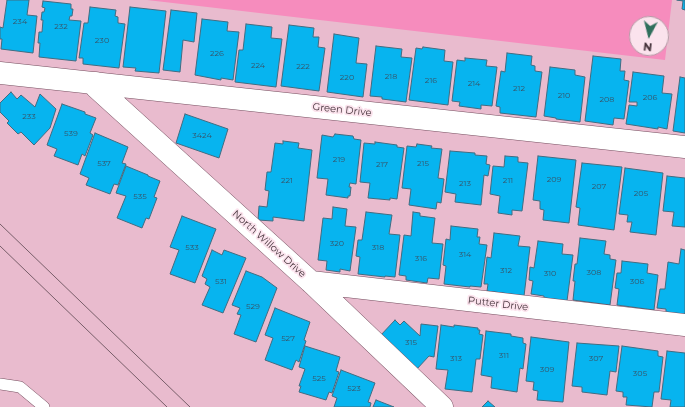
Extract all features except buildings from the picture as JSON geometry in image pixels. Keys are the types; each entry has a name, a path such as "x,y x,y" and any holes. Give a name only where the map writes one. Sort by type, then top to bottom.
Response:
{"street":[{"name":"Green Drive","path":"0,73 685,147"},
{"name":"North Willow Drive","path":"96,83 96,87 311,282 442,407"},
{"name":"Putter Drive","path":"311,282 685,325"}],"lane":[{"path":"0,384 20,387 44,407"}],"shaded area":[{"path":"147,0 672,0 669,26 669,16 629,16 629,56"},
{"path":"630,56 665,56 665,60"}],"tram line":[{"path":"0,224 190,407"},
{"path":"0,246 167,407"}]}
